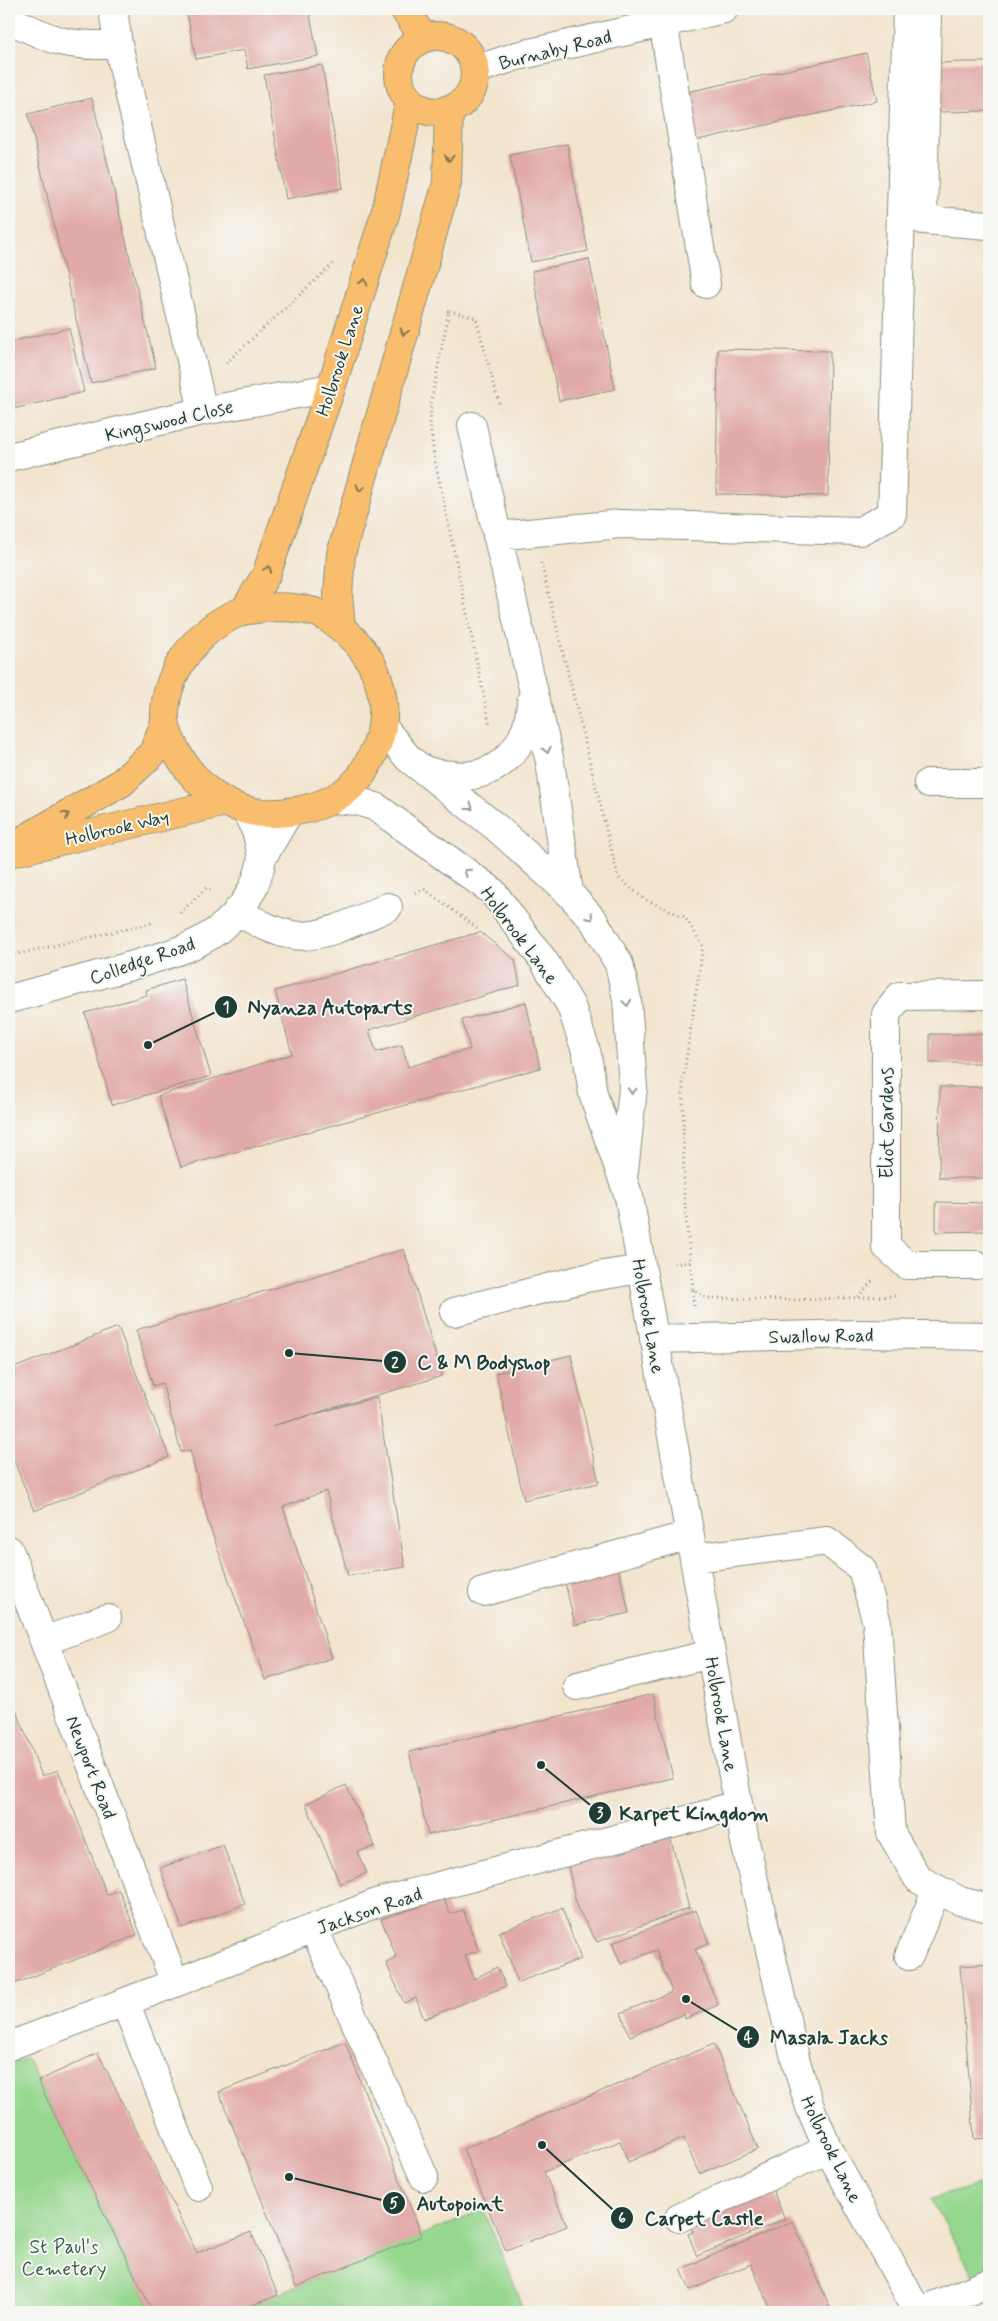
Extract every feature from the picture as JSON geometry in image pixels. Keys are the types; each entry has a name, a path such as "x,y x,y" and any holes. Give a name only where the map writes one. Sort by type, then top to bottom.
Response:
{"main road":[{"path":"404,9 424,38"},
{"path":"440,36 453,39 461,44 471,56 475,70 471,91 465,100 449,109 437,112 425,109 410,100 403,90 399,75 401,61 409,47 424,38 440,36"},
{"name":"Holbrook Lane","path":"244,611 266,575 331,388 386,210 410,100"},
{"path":"340,628 338,594 341,554 447,182 449,109"},
{"path":"235,806 203,788 188,770 174,748 165,722 168,694 178,668 191,646 216,626 244,611 266,607 291,607 316,612 340,628 362,647 376,670 382,699 384,727"},
{"name":"Holbrook Way","path":"9,848 121,783 153,753 165,722"},
{"name":"Holbrook Way","path":"9,852 235,806 289,812 314,807 334,799 358,780 373,755 384,727"}],"street":[{"path":"113,9 118,44 200,400"},
{"name":"Burnaby Road","path":"475,70 517,56 663,16 724,9"},
{"path":"497,536 620,524 860,530 892,514 907,9"},
{"path":"928,9 923,220 989,225"},
{"path":"663,16 706,284"},
{"path":"9,18 46,38 62,43 98,46 118,44"},
{"name":"Kingswood Close","path":"9,457 200,400 331,388"},
{"name":"Holbrook Lane","path":"472,426 550,762 568,894"},
{"name":"Holbrook Lane","path":"422,768 431,772 472,776 499,766 518,748 526,731 530,710 531,686"},
{"name":"Holbrook Lane","path":"384,727 408,758 497,828 568,894 594,921 619,964 627,999 633,1088 623,1178"},
{"path":"928,783 989,783"},
{"name":"Holbrook Lane","path":"334,799 356,801 376,807 492,891 544,961 571,1006 588,1054 593,1094 629,1197 738,1804 796,2062 810,2107 828,2148 918,2312"},
{"name":"Colledge Road","path":"235,806 257,833 262,858"},
{"name":"Colledge Road","path":"9,999 75,982 182,950 218,930 246,901 258,879 262,858 289,812"},
{"path":"237,911 268,929 294,936 322,933 388,907"},
{"name":"Eliot Gardens","path":"977,1265 906,1265 886,1246 886,1014 900,996 989,995"},
{"path":"454,1312 586,1278 641,1269"},
{"name":"Swallow Road","path":"654,1339 860,1334 989,1336"},
{"path":"483,1592 692,1547 827,1541 862,1569 877,1624 891,1833 918,1878 960,1901 989,1908"},
{"name":"Newport Road","path":"9,1550 175,1983"},
{"path":"44,1641 107,1618"},
{"path":"577,1686 711,1654"},
{"name":"Jackson Road","path":"9,2046 380,1902 698,1817 738,1804"},
{"path":"909,1956 938,1889"},
{"path":"314,1929 424,2176"},
{"path":"124,2002 198,2187"},
{"path":"679,2218 828,2148"},
{"path":"918,2312 989,2283"}],"path":[{"path":"200,400 339,259"},
{"path":"413,302 449,311 431,402 430,426 434,455 499,766"},
{"path":"534,532 618,877 644,899 685,917 703,946 683,1080 684,1196 693,1289 706,1298 793,1300 905,1296"},
{"path":"175,918 206,888 237,911"},
{"path":"388,907 424,889 467,921 492,891"},
{"path":"9,956 158,922"}],"green space":[{"name":"St Paul's Cemetery","path":"27,2058 153,2312 9,2312 9,2065"},
{"path":"989,2182 989,2304 931,2199"},
{"path":"484,2209 524,2312 235,2312"}],"building":[{"path":"186,9 309,9 318,56 248,69 244,50 196,59"},
{"path":"866,53 877,101 697,140 687,92"},
{"path":"989,62 989,111 938,112 937,63"},
{"path":"322,65 343,188 286,199 264,75"},
{"path":"92,98 156,368 91,383 28,114"},
{"path":"567,144 588,251 531,262 510,155"},
{"path":"589,259 615,389 559,401 532,271"},
{"path":"69,328 84,392 9,410 9,342"},
{"path":"718,349 830,351 828,496 716,494"},
{"path":"480,932 515,960 520,985 369,1030 376,1052 402,1045 408,1067 470,1049 462,1020 526,1002 540,1068 181,1167 158,1096 292,1054 275,991"},
{"path":"182,979 211,1076 112,1105 85,1013 147,995 146,990"},
{"path":"930,1034 987,1034 988,1063 930,1063"},
{"path":"940,1087 989,1087 989,1178 939,1178"},
{"path":"936,1202 989,1203 989,1231 936,1232"},
{"path":"404,1249 442,1376 272,1426 377,1397 405,1567 348,1576 326,1491 283,1507 332,1658 265,1680 209,1525 190,1450 181,1452 162,1383 153,1386 136,1330"},
{"path":"118,1327 169,1457 34,1511 9,1448 9,1370"},
{"path":"571,1355 599,1483 524,1500 496,1373"},
{"path":"618,1566 629,1613 575,1625 564,1578"},
{"path":"9,1691 42,1776 58,1770 107,1895 119,1890 137,1935 9,1986"},
{"path":"653,1694 673,1778 428,1835 409,1752"},
{"path":"346,1785 375,1846 357,1852 367,1873 340,1884 306,1804"},
{"path":"669,1833 689,1908 597,1942 577,1908 567,1861"},
{"path":"223,1845 245,1904 182,1928 160,1868"},
{"path":"444,1899 450,1914 463,1910 479,1951 465,1955 474,1979 497,1967 506,1986 424,2019 416,1998 404,2003 386,1963 397,1958 381,1919"},
{"path":"562,1908 581,1959 518,1982 499,1932"},
{"path":"696,1910 709,1944 695,1949 718,2005 685,2019 684,2014 630,2036 621,2013 672,1992 656,1950 621,1964 612,1943"},
{"path":"989,1964 989,2138 974,2139 960,1966"},
{"path":"345,2042 422,2236 296,2287 219,2092"},
{"path":"714,2044 758,2149 699,2174 684,2138 628,2162 620,2141 544,2172 567,2226 506,2251 463,2149"},
{"path":"98,2053 197,2253 251,2232 278,2295 235,2312 153,2312 38,2081"},
{"path":"770,2184 785,2219 697,2256 688,2234 693,2232 688,2219"},
{"path":"793,2221 832,2312 772,2312 751,2264 690,2290 681,2269"}],"place":[{"name":"Nyanza Autoparts","path":"148,1045"},
{"name":"C & M Bodyshop","path":"289,1353"},
{"name":"Karpet Kingdom","path":"541,1765"},
{"name":"Masala Jacks","path":"686,1999"},
{"name":"Carpet Castle","path":"542,2145"},
{"name":"Autopoint","path":"289,2177"}]}
